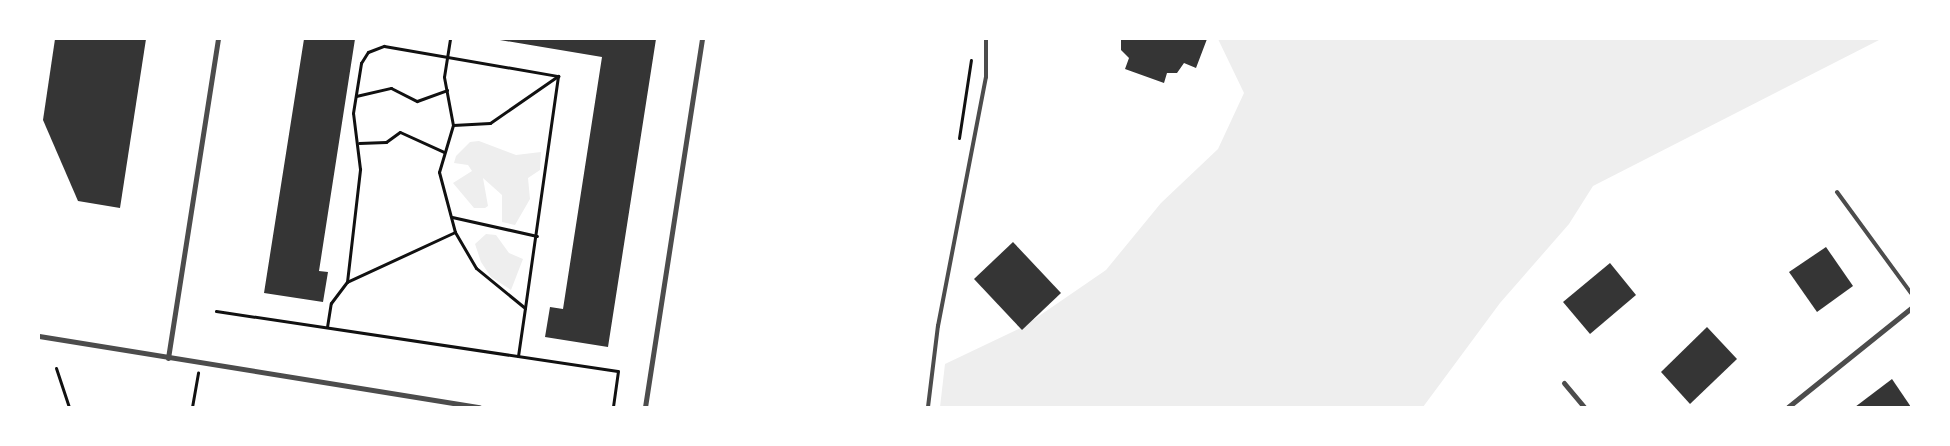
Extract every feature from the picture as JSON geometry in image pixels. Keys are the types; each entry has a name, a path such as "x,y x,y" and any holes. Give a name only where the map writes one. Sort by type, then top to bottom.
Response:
{"street":[{"path":"168,358 218,39"},
{"path":"645,407 702,39"},
{"path":"1788,407 1911,308"},
{"path":"39,336 478,407"},
{"path":"1564,383 1584,407"}],"lane":[{"path":"928,407 938,326 986,78 986,39"},
{"path":"1837,192 1911,293"}],"path":[{"path":"450,39 447,90 453,125 444,152 439,178 455,232 476,268 525,308"},
{"path":"348,282 358,143 353,118 363,57 375,47 448,56 558,76"},
{"path":"453,125 490,123 558,76"},
{"path":"518,356 558,76"},
{"path":"356,96 391,88 417,101 447,90"},
{"path":"358,143 386,142 400,132 444,152"},
{"path":"451,217 536,236"},
{"path":"327,327 331,303 348,282 455,232"},
{"path":"216,310 618,371 612,407"},
{"path":"192,407 199,363"},
{"path":"56,368 70,407"}],"shaded area":[{"path":"1218,39 1881,39 1593,186 1569,224 1500,303 1423,407 940,407 945,364 1023,327 1106,270 1161,203 1218,149 1244,93"},
{"path":"479,141 516,155 541,152 540,170 528,178 530,199 515,225 502,222 502,195 483,178 488,206 485,208 474,208 453,183 472,171 468,165 454,163 456,156 470,142"},
{"path":"486,234 496,235 509,253 523,259 511,290 491,277 481,262 475,244"}],"building":[{"path":"55,39 146,39 120,208 78,201 43,120"},
{"path":"304,39 355,39 319,271 328,272 323,302 264,293"},
{"path":"494,39 656,39 608,347 545,337 550,307 563,309 602,57"},
{"path":"1121,39 1207,39 1196,68 1184,63 1177,73 1167,73 1164,83 1125,69 1129,58 1121,50"},
{"path":"1013,242 1061,293 1022,330 974,279"},
{"path":"1826,247 1853,286 1817,312 1789,272"},
{"path":"1610,263 1636,295 1590,334 1563,302"},
{"path":"1707,327 1737,359 1690,404 1661,372"},
{"path":"1892,379 1911,407 1855,407"}]}
